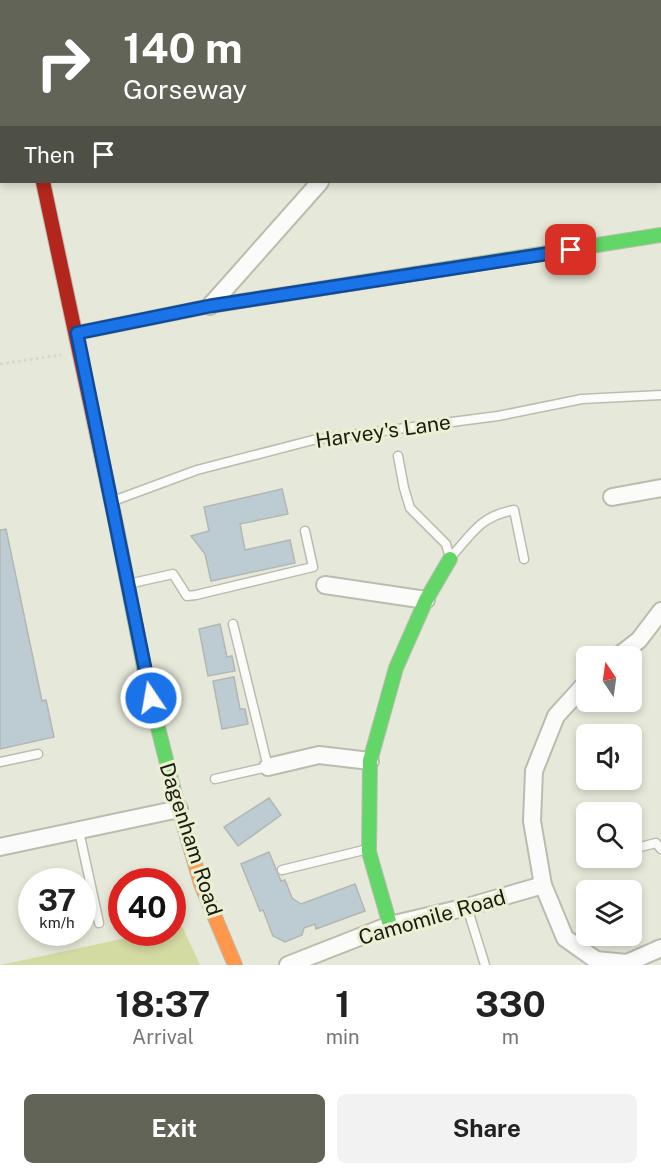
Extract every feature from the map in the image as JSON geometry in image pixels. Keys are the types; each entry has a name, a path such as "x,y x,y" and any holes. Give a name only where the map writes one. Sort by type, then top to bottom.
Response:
{"street":[{"name":"Dagenham Road","path":"43,183 77,333 161,743 197,874 235,965"},
{"path":"210,306 319,183"},
{"path":"77,333 210,306 661,235"},
{"path":"612,497 661,488"},
{"path":"390,925 369,849 370,761 396,668 426,600 450,559"},
{"path":"325,585 426,600"},
{"path":"631,646 639,640 661,611"},
{"path":"576,694 556,716 534,771 532,821 543,885 565,938 596,960 626,964 661,948"},
{"path":"268,767 319,755 370,761"},
{"path":"0,848 179,809"},
{"name":"Camomile Road","path":"288,965 390,925 467,907 543,885"}],"lane":[{"name":"Harvey's Lane","path":"112,501 197,470 313,440 498,416 582,399 661,395"},
{"path":"398,456 410,508 446,544 450,559"},
{"path":"450,559 484,520 499,513 514,510 524,559"},
{"path":"127,584 174,574 187,596 313,567 304,531"},
{"path":"215,779 268,767 233,624"},
{"path":"0,762 38,754"},
{"path":"78,831 99,923"},
{"path":"642,846 656,843 661,849"},
{"path":"282,870 369,849"},
{"path":"467,907 484,965"}],"path":[{"path":"0,364 80,352"}],"green space":[{"path":"186,935 200,965 0,965 108,942 108,946 186,946"}],"building":[{"path":"282,489 288,514 240,524 245,550 290,540 295,563 211,581 205,554 191,536 209,531 204,507"},
{"path":"6,529 42,701 46,700 54,737 0,749 0,530"},
{"path":"220,624 227,657 232,656 235,671 208,676 199,629"},
{"path":"234,677 240,709 245,709 248,724 222,729 213,681"},
{"path":"269,798 281,815 238,846 224,827"},
{"path":"269,852 281,881 285,880 292,898 301,904 355,884 365,911 316,929 315,924 304,928 302,935 285,942 273,936 241,864"}],"traffic: fast":[{"path":"77,333 210,306 661,235"},
{"path":"116,524 148,688 175,795"},
{"path":"390,925 369,852 370,761 396,668 426,600 450,559"}],"traffic: slow":[{"path":"175,795 201,884 235,965"}],"traffic: jam":[{"path":"43,183 116,524"}],"route":[{"path":"151,698 77,333 210,306 571,250"}]}
